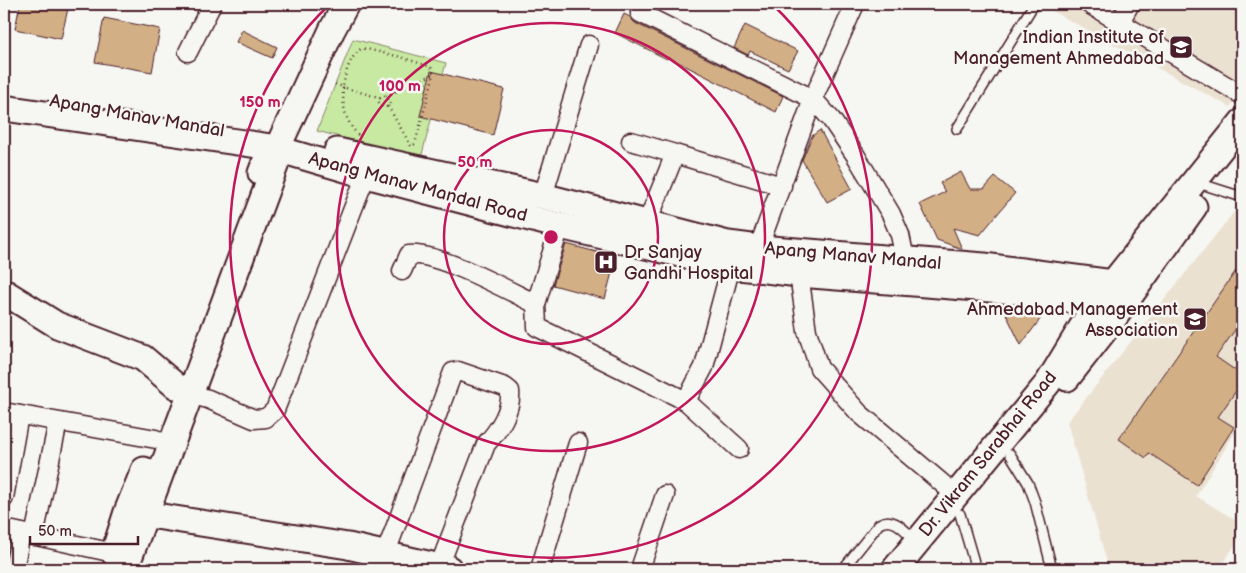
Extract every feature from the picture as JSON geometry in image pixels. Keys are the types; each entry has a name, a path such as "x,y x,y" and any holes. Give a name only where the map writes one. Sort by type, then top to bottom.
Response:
{"street":[{"path":"188,52 212,4"},
{"path":"19,532 116,564 277,142 333,4"},
{"path":"277,142 346,4"},
{"path":"686,401 704,367 747,261 782,186 813,99 855,4"},
{"path":"1089,4 1242,95"},
{"path":"1120,22 1130,4"},
{"path":"640,13 813,99 831,119 891,214 900,235 905,259"},
{"path":"538,203 589,45"},
{"name":"Apang Manav Mandal","path":"4,94 277,142 538,203 647,223 728,244 747,261 905,259 984,266 1122,290"},
{"name":"Apang Manav Mandal Road","path":"4,108 277,142 366,175 538,203 560,226 747,261 799,274 1015,291 1105,311"},
{"name":"Dr. Vikram Sarabhai Road","path":"912,569 1048,383 1202,185 1242,122"},
{"path":"631,141 782,186"},
{"name":"Dr. Vikram Sarabhai Road","path":"1202,185 1242,143"},
{"path":"647,223 675,154"},
{"path":"4,292 57,325 143,358 182,390 254,419 266,418 275,410 366,175"},
{"path":"560,226 536,304 537,327 686,401 739,449"},
{"path":"402,271 409,255 416,254 453,265 536,304"},
{"path":"799,274 807,331 819,368 859,413 958,505"},
{"name":"Dr. Vikram Sarabhai Road","path":"895,569 917,542 1010,454 1105,311"},
{"path":"136,513 348,546 433,567 486,444 498,431 511,399 510,391 505,387 458,371 454,372 385,555"},
{"path":"136,513 156,439 182,390"},
{"path":"4,498 11,413 156,439"},
{"path":"14,569 19,532 58,422"},
{"path":"540,569 578,443"},
{"path":"640,569 664,495"}],"lane":[{"path":"957,129 1034,4"},
{"path":"1202,185 1242,197"},
{"path":"1010,454 1028,483 1035,502 1052,569"},
{"path":"958,505 976,569"},
{"path":"843,569 879,524 884,521 889,520 896,523 917,542"}],"path":[{"path":"360,137 349,124 343,106 343,87 346,70 353,55 362,48 401,57 431,67 434,74 419,133 415,144 406,149"},
{"path":"335,84 380,98 434,74"},
{"path":"386,96 390,102 388,106 411,146"},
{"path":"380,98 378,101 379,105 382,107 388,106"}],"shaded area":[{"name":"Indian Institute of Management Ahmedabad","path":"1039,4 1242,4 1242,90 1230,107"},
{"name":"Ahmedabad Management Association","path":"1234,212 1242,217 1242,421 1196,496 1242,524 1242,535 1219,569 1109,569 1067,422"}],"green space":[{"path":"353,39 446,63 421,158 317,131"}],"building":[{"path":"20,4 69,4 61,39 15,29"},
{"path":"624,14 635,23 783,96 776,112 668,57 667,59 615,33"},
{"path":"104,18 160,29 152,72 95,62"},
{"path":"745,25 798,51 788,69 750,51 748,55 734,48"},
{"path":"242,30 277,47 272,58 236,42"},
{"path":"431,71 504,89 493,135 420,116"},
{"path":"820,130 852,189 827,202 802,160 812,136"},
{"path":"961,172 970,189 984,189 995,177 1015,193 980,235 953,228 962,249 937,240 920,204 945,192 940,183"},
{"path":"566,244 616,257 605,299 553,285"},
{"path":"1242,262 1242,320 1216,357 1242,375 1242,382 1218,417 1234,427 1197,485 1149,453 1146,458 1119,439"},
{"path":"1011,311 1044,314 1021,345 1006,314 1011,315"}],"place":[{"name":"Indian Institute of Management Ahmedabad","path":"1181,47"},
{"name":"Dr Sanjay Gandhi Hospital","path":"606,262"},
{"name":"Ahmedabad Management Association","path":"1195,319"}]}
